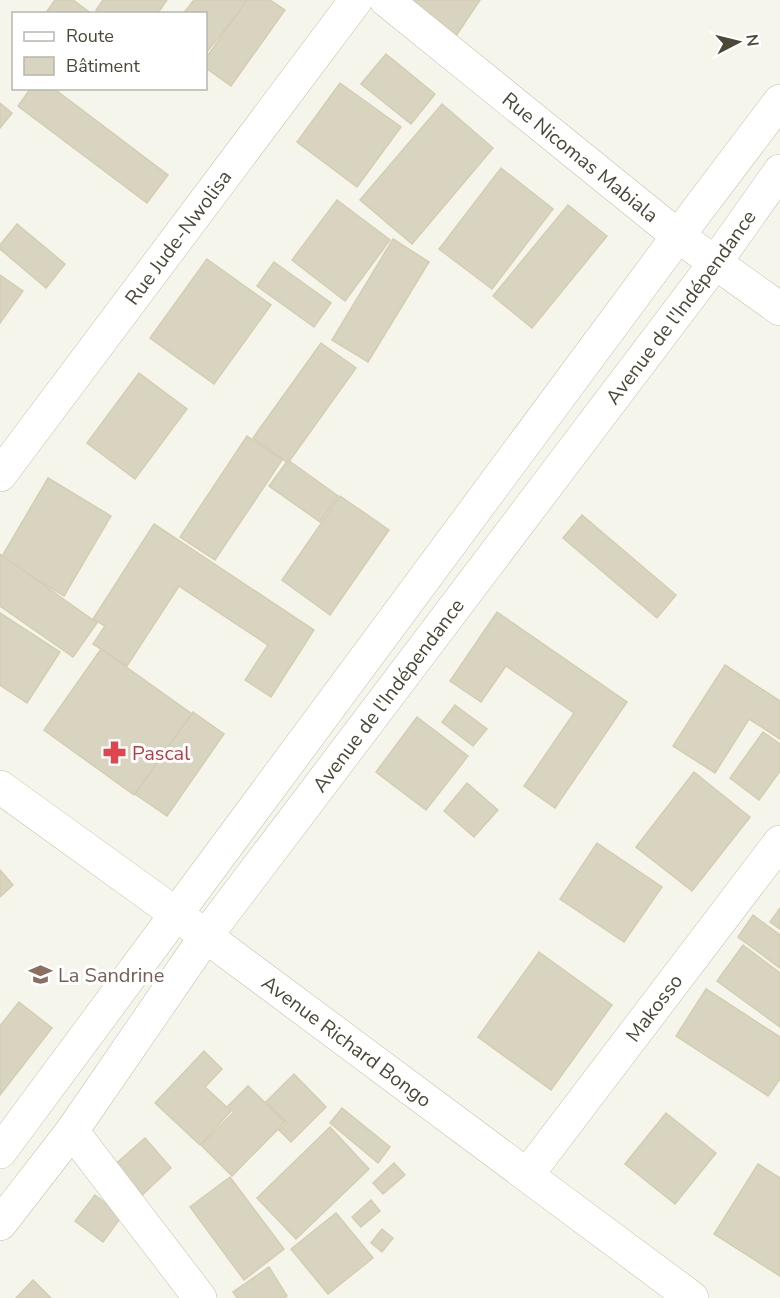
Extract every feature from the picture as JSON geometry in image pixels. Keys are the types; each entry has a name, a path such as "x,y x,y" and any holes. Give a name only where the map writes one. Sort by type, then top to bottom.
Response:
{"street":[{"name":"Rue Jude-Nwolisa","path":"0,475 356,0"},
{"name":"Rue Nicomas Mabiala","path":"386,0 678,236 780,309"},
{"name":"Avenue de l'Indépendance","path":"0,1152 780,101"},
{"name":"Avenue de l'Indépendance","path":"0,1224 72,1131 206,936 715,264 780,171"},
{"name":"Avenue Richard Bongo","path":"0,788 206,936 527,1175 675,1294"},
{"name":"Makosso","path":"527,1175 780,842"},
{"path":"72,1131 200,1298"}],"building":[{"path":"55,0 73,0 89,12 46,12"},
{"path":"103,0 167,0 158,12 98,12 96,10"},
{"path":"194,0 248,0 207,52 207,12 185,12"},
{"path":"247,0 270,0 285,10 231,86 207,69 207,57"},
{"path":"395,0 480,0 454,39"},
{"path":"386,54 435,94 411,124 361,84"},
{"path":"340,83 401,127 357,187 297,142"},
{"path":"30,90 56,90 168,175 147,203 18,106"},
{"path":"0,103 12,113 0,128"},
{"path":"442,104 493,148 412,244 360,200"},
{"path":"501,168 553,209 492,289 439,249"},
{"path":"337,200 390,240 345,301 292,260"},
{"path":"568,205 607,236 532,328 493,296"},
{"path":"17,224 65,264 46,288 0,249 0,245"},
{"path":"393,239 429,262 368,362 332,340"},
{"path":"207,259 271,305 214,384 150,338"},
{"path":"274,262 331,303 314,327 257,286"},
{"path":"0,275 23,291 0,323"},
{"path":"321,343 356,368 288,463 253,438"},
{"path":"139,373 187,409 135,479 87,443"},
{"path":"247,436 282,460 215,560 180,537"},
{"path":"288,460 338,496 320,522 269,486"},
{"path":"48,478 111,516 64,596 1,558"},
{"path":"340,496 389,530 330,615 282,580"},
{"path":"582,515 676,595 657,618 563,538"},
{"path":"154,524 314,630 271,697 245,680 268,645 179,586 127,666 93,644 105,626 93,619"},
{"path":"0,554 97,623 73,657 0,606"},
{"path":"497,612 627,702 555,808 524,786 574,713 506,666 481,702 450,681"},
{"path":"0,613 60,652 27,703 0,685"},
{"path":"101,649 192,714 134,795 44,730"},
{"path":"725,665 780,701 780,739 749,719 715,773 673,746"},
{"path":"455,705 487,729 473,746 442,722"},
{"path":"193,712 224,734 167,816 135,794"},
{"path":"417,717 468,756 426,810 376,772"},
{"path":"763,732 780,744 780,771 759,800 730,778"},
{"path":"694,772 750,817 692,891 636,847"},
{"path":"467,783 498,810 474,837 444,811"},
{"path":"597,843 662,887 624,942 560,899"},
{"path":"0,870 13,885 0,897"},
{"path":"780,908 780,929 770,922"},
{"path":"753,915 780,935 780,968 738,937"},
{"path":"743,945 780,973 780,1027 717,981"},
{"path":"539,952 612,1005 551,1090 478,1037"},
{"path":"706,989 780,1037 780,1079 768,1096 676,1036"},
{"path":"19,1002 52,1028 0,1095 0,1026"},
{"path":"204,1051 222,1069 205,1087 231,1111 200,1145 155,1103"},
{"path":"294,1074 326,1107 291,1142 279,1130 287,1123 266,1102"},
{"path":"248,1086 285,1122 232,1176 201,1145 234,1112 228,1106"},
{"path":"342,1108 390,1147 378,1163 330,1123"},
{"path":"666,1113 716,1153 675,1204 625,1164"},
{"path":"330,1127 369,1169 296,1239 257,1198"},
{"path":"145,1138 171,1168 139,1198 112,1167"},
{"path":"394,1163 405,1175 383,1194 373,1183"},
{"path":"758,1164 780,1178 780,1276 714,1234"},
{"path":"230,1177 284,1249 244,1280 190,1207"},
{"path":"95,1195 122,1216 103,1242 75,1221"},
{"path":"371,1200 380,1211 361,1227 352,1217"},
{"path":"336,1213 373,1258 328,1294 291,1249"},
{"path":"382,1229 393,1238 382,1252 371,1243"},
{"path":"269,1267 287,1296 284,1298 237,1298 233,1292"},
{"path":"33,1280 51,1298 16,1298"}],"place":[{"name":"Pascal","path":"114,753"},
{"name":"La Sandrine","path":"40,975"}]}
